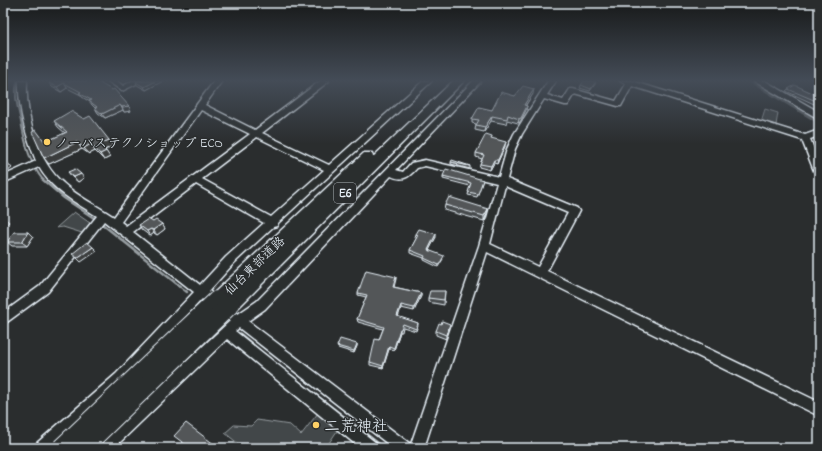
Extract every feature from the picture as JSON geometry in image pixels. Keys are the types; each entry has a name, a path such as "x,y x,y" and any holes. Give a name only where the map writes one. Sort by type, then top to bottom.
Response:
{"highway":[{"name":"仙台東部道路","path":"83,448 226,301 426,102"},
{"name":"仙台東部道路","path":"61,448 226,301 437,102"}],"main road":[{"path":"795,102 819,116"}],"street":[{"path":"24,102 34,146 36,164 53,180 104,214 238,321 404,448"},
{"path":"116,224 203,102"},
{"path":"126,232 298,102"},
{"path":"42,448 120,378 162,335 230,260 273,223 405,102"},
{"path":"104,448 238,321 261,305 457,102"},
{"path":"417,448 484,246 511,149 518,134 539,102"},
{"path":"691,102 806,138 819,133"},
{"path":"200,106 331,170"},
{"path":"806,138 819,171"},
{"path":"390,171 399,176 406,175 414,165 425,163 502,181 574,212 540,274"},
{"path":"3,180 36,164"},
{"path":"195,179 273,223"},
{"path":"3,320 44,289 104,214"},
{"path":"484,246 819,409"},
{"path":"227,332 371,448"}],"shaded area":[{"path":"765,109 778,113 776,125 761,122"},
{"path":"74,212 90,223 82,233 63,227 56,228"},
{"path":"318,413 339,428 329,443 334,448 241,448 240,445 225,433 234,425 251,426 257,420 290,425 301,435"}],"building":[{"path":"90,102 126,102 129,106 122,107 120,105 102,114 95,108 97,107"},
{"path":"496,102 526,102 524,105 527,106 519,119 508,115 507,119 492,116 485,127 476,125 479,120 472,119 479,107 492,110"},
{"path":"71,111 84,119 90,116 109,140 100,144 106,151 100,154 91,144 84,148 77,142 44,158 32,132 36,130 45,142 67,132 54,121"},
{"path":"486,134 492,136 491,138 506,142 498,160 494,160 491,166 480,164 484,155 476,153"},
{"path":"452,160 470,166 451,162"},
{"path":"75,169 81,174 74,177 68,172"},
{"path":"446,169 483,180 478,194 468,192 471,183 443,176"},
{"path":"449,197 488,209 484,216 445,205"},
{"path":"148,219 153,222 156,220 162,224 153,230 151,229 147,231 139,225"},
{"path":"419,229 436,234 428,250 444,256 439,265 424,258 425,256 410,250 418,235 416,234"},
{"path":"14,232 28,232 22,242 7,242"},
{"path":"87,242 93,247 77,258 72,254"},
{"path":"366,270 396,277 393,287 421,293 414,308 401,305 397,316 418,323 416,329 403,324 394,348 389,346 383,366 370,362 375,339 379,340 384,327 357,319 367,295 358,293"},
{"path":"430,291 445,291 444,300 428,298"},
{"path":"442,321 450,324 446,335 436,331 439,323 441,324"},
{"path":"340,339 357,344 354,351 337,346"},
{"path":"186,423 219,448 209,448 206,446 205,448 184,447 186,445 174,436"}],"waterway":[{"path":"17,102 30,158 43,180"},
{"path":"788,102 819,120"},
{"path":"43,180 64,198 94,218"},
{"path":"102,224 187,292"},
{"path":"240,334 270,359"},
{"path":"290,375 384,448"}],"place":[{"name":"ノーバステクノショップ ECO","path":"47,142"},
{"name":"二荒神社","path":"316,425"}]}
